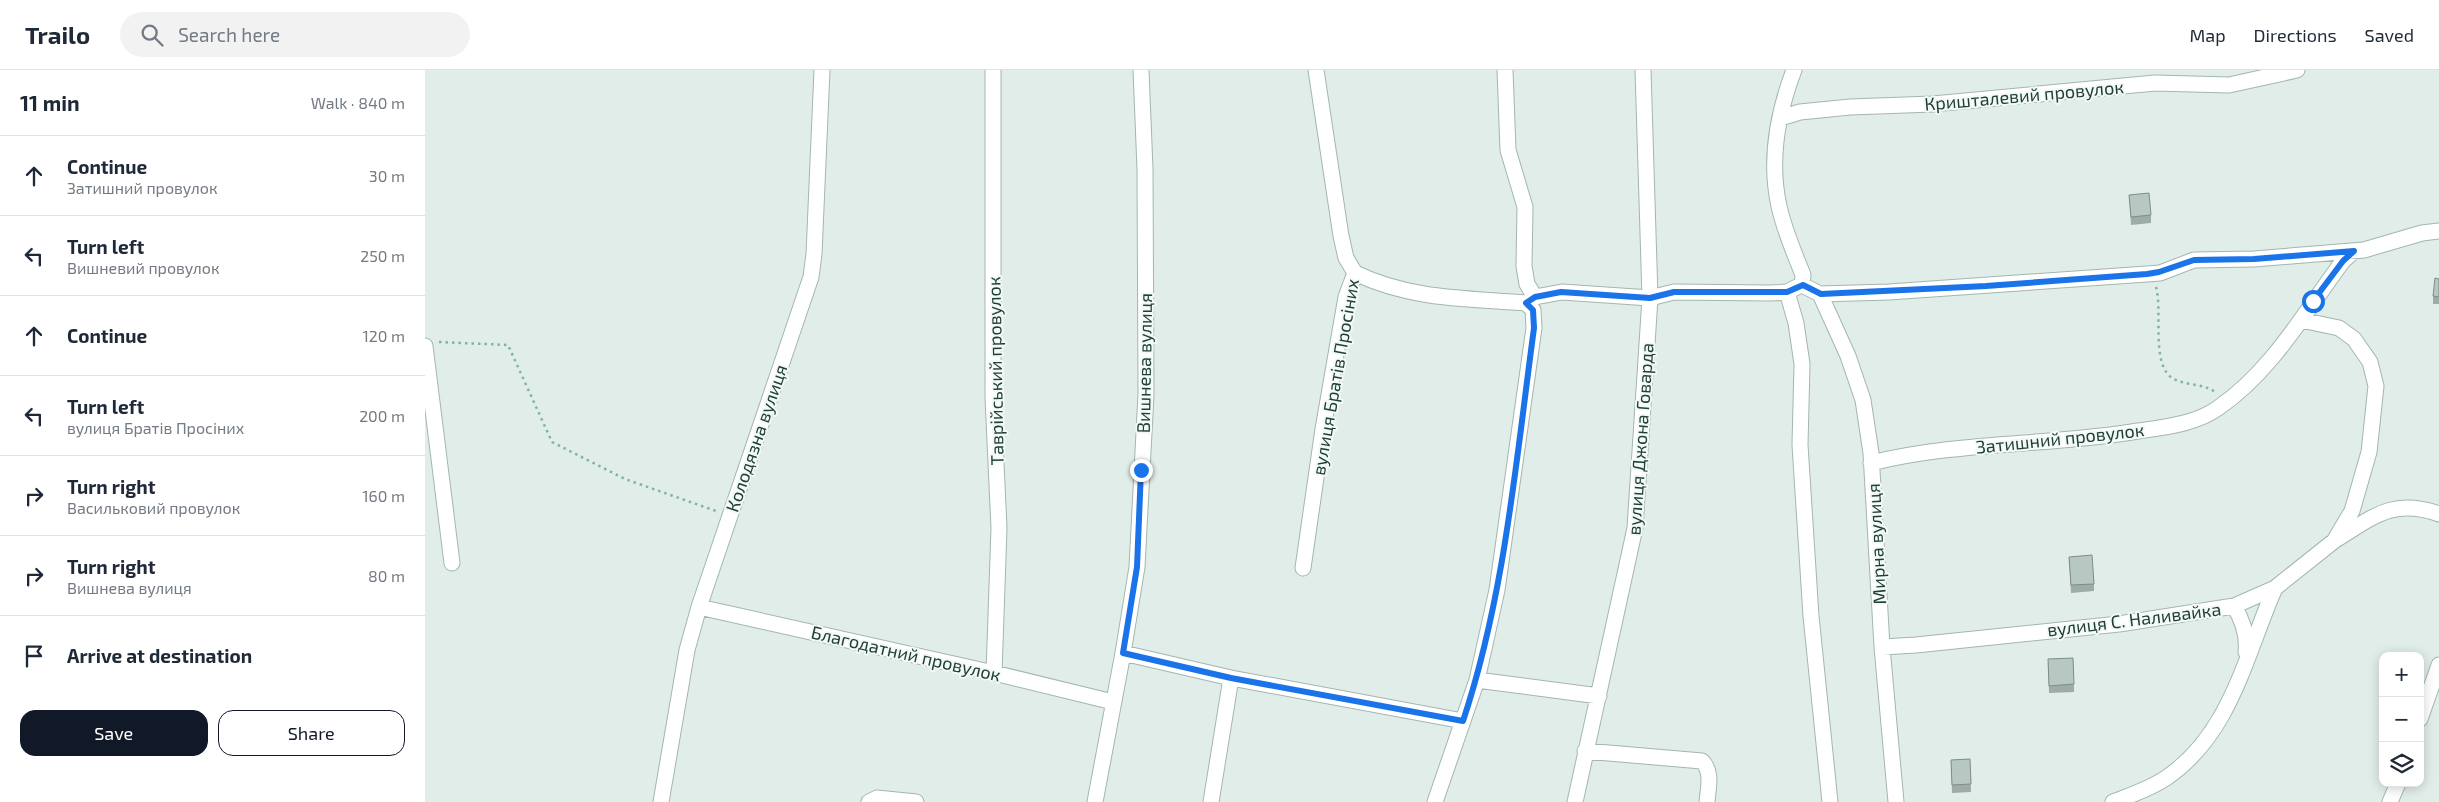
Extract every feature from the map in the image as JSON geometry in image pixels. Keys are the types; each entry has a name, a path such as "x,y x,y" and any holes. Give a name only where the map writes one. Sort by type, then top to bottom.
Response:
{"street":[{"name":"Колодязна вулиця","path":"661,802 687,650 699,607 811,277 814,254 822,70"},
{"name":"Таврійський провулок","path":"993,70 993,398 999,528 994,673"},
{"name":"Вишнева вулиця","path":"1095,802 1137,567 1146,394 1145,169 1141,70"},
{"name":"вулиця Братів Просіних","path":"1303,568 1323,429 1347,297 1355,273 1346,258 1341,236 1316,70"},
{"path":"1435,802 1477,680 1497,590 1534,328 1533,310 1524,266 1525,207 1508,150 1505,70"},
{"name":"вулиця Джона Говарда","path":"1575,802 1635,528 1650,298 1643,70"},
{"path":"1794,70 1786,91 1775,153 1779,206 1787,235 1803,275 1803,285"},
{"name":"Кришталевий провулок","path":"1781,118 1800,112 1850,107 1933,104 2155,84 2229,85 2297,70"},
{"path":"1803,285 1821,294 1928,290 2147,274 2165,271 2194,260 2254,259 2354,251 2422,233 2439,231"},
{"name":"Затишний провулок","path":"1871,463 1918,452 2076,440 2178,425 2216,410 2247,384 2301,320 2343,261 2354,251"},
{"path":"1355,273 1380,285 1423,295 1531,300 1561,292 1650,298 1674,292 1787,292 1803,285"},
{"path":"1787,292 1795,323 1802,364 1800,445 1811,616 1830,802"},
{"name":"Мирна вулиця","path":"1821,294 1848,356 1863,400 1871,463 1882,647 1896,802"},
{"name":"вулиця С. Наливайка","path":"1882,647 2119,624 2234,606 2275,588 2334,541 2352,511 2369,452 2375,386 2370,362 2354,339 2339,328 2301,320"},
{"path":"430,344 452,563"},
{"path":"2334,541 2376,514 2396,507 2412,507 2439,514"},
{"path":"2113,802 2165,779 2185,762 2223,717 2275,588"},
{"path":"2234,606 2242,619 2248,640 2246,659"},
{"name":"Благодатний провулок","path":"699,607 994,673 1113,702"},
{"path":"1123,653 1231,678 1463,721"},
{"path":"2424,708 2439,665"},
{"path":"1211,802 1231,678"},
{"path":"1477,680 1599,696"},
{"path":"1585,750 1702,762 1708,770 1707,802"},
{"path":"2390,802 2396,787"},
{"path":"869,802 877,798 916,802"}],"path":[{"path":"2147,274 2155,283 2158,294 2160,358 2165,373 2175,380 2214,390 2225,403"},
{"path":"430,344 508,345 551,442 625,479 729,515"}],"building":[{"path":"2149,193 2151,215 2131,217 2129,195"},
{"path":"2435,278 2439,279 2439,297 2433,296"},
{"path":"2092,555 2094,584 2071,585 2069,557"},
{"path":"2073,658 2074,684 2049,686 2048,659"},
{"path":"1970,759 1971,784 1952,785 1951,760"}],"route":[{"path":"1141,470 1137,567 1123,653 1231,678 1463,721 1477,680 1497,590 1534,328 1533,310 1526,303 1535,297 1561,292 1650,298 1674,292 1770,293 1787,292 1803,285 1821,294 1889,292 2147,274 2171,269 2182,263 2194,260 2281,258 2354,251 2343,261 2313,301"}]}
